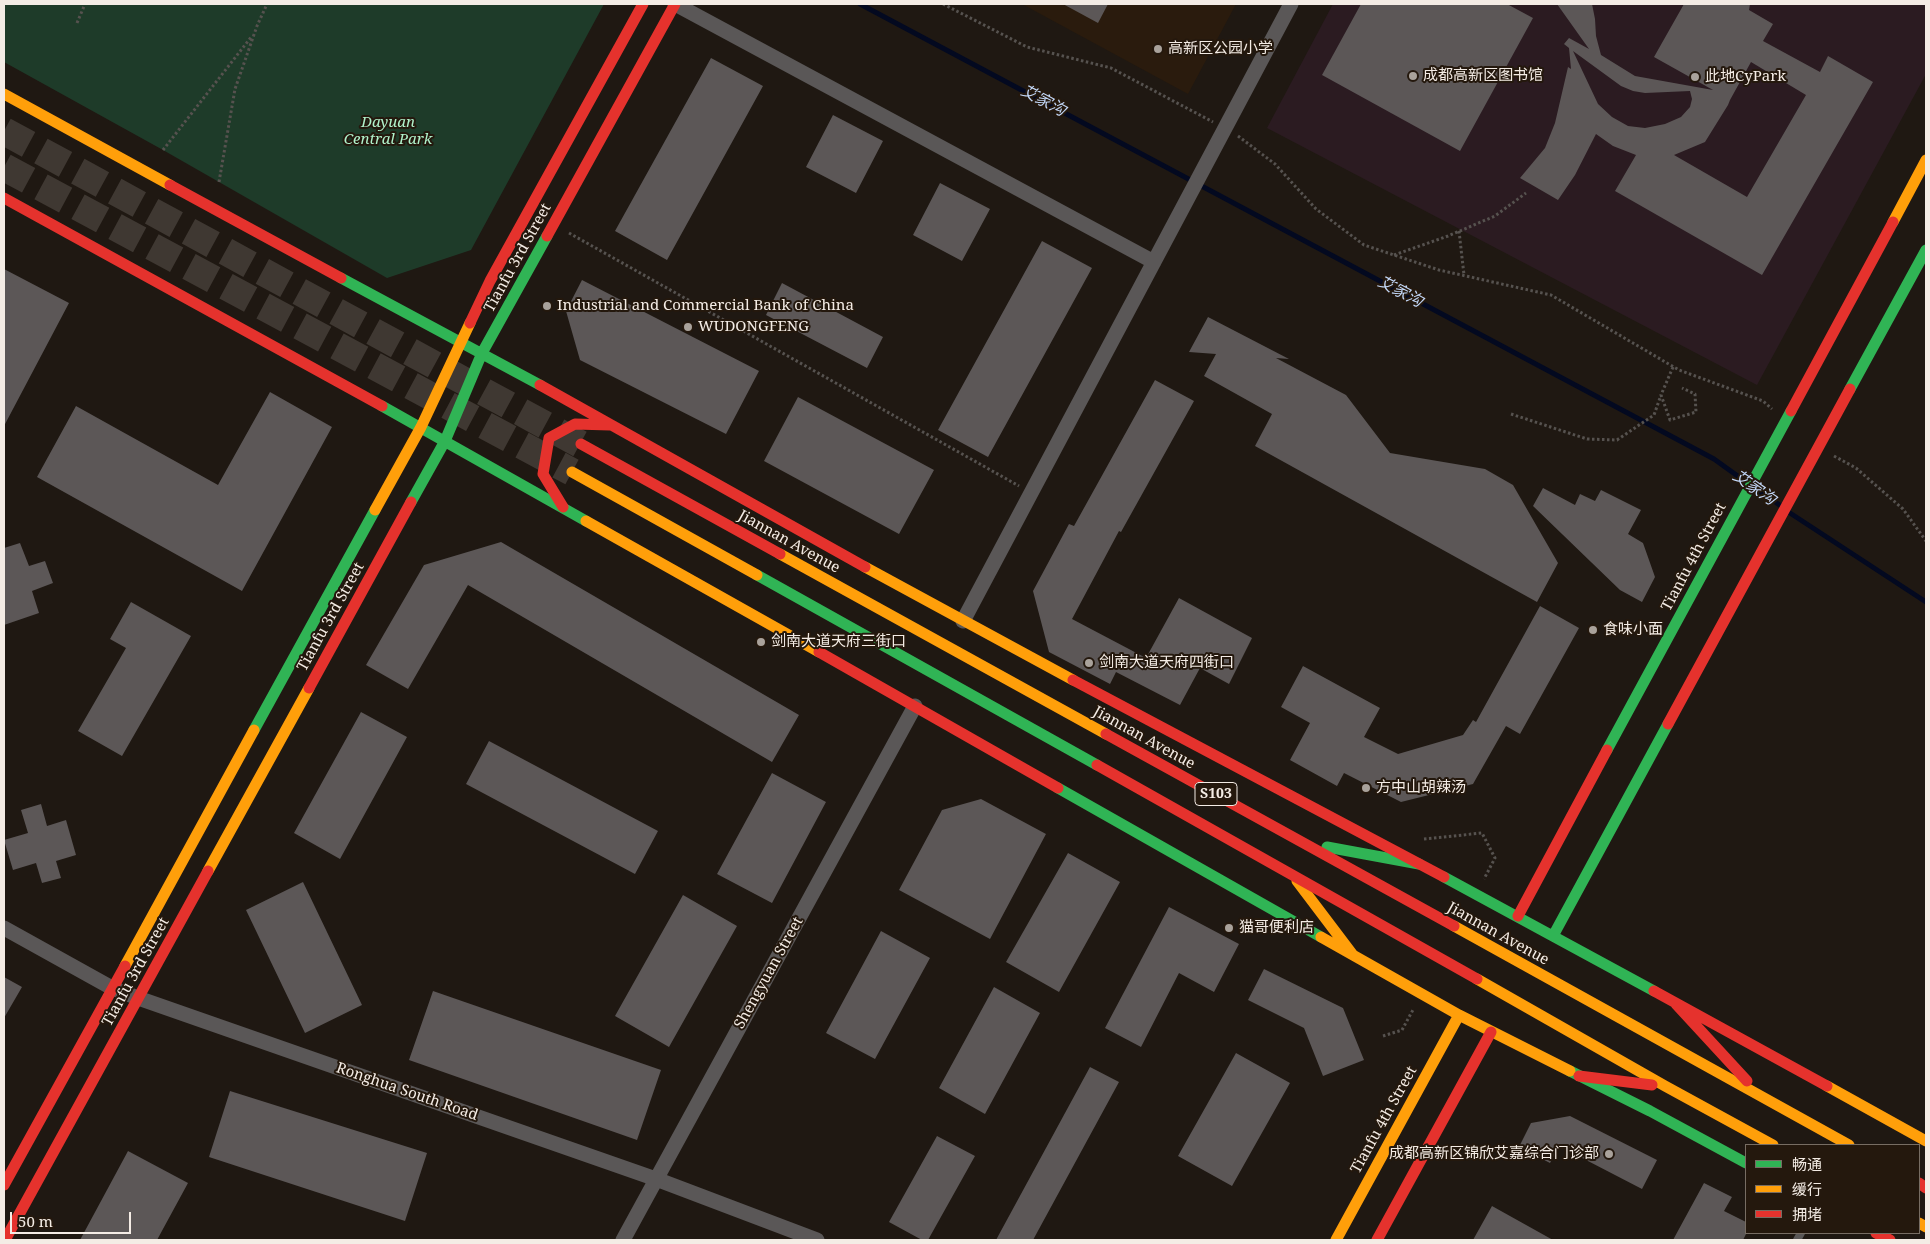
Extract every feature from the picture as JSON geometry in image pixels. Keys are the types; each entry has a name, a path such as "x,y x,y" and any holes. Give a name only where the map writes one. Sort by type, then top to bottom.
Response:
{"main road":[{"name":"Tianfu 3rd Street","path":"4,1185 420,427 490,280 643,4"},
{"name":"Tianfu 3rd Street","path":"5,1240 445,441 482,353 675,4"},
{"path":"4,94 615,426 963,621 1518,916 1926,1142"},
{"name":"Tianfu 4th Street","path":"1518,916 1926,160"},
{"path":"4,198 445,441 1459,1015 1650,1111 1745,1162"},
{"path":"1553,936 1926,250"},
{"path":"564,508 543,474 550,438 575,424 615,426"},
{"name":"Jiannan Avenue","path":"581,444 1847,1144"},
{"name":"S103","path":"572,472 1290,872 1665,1086 1771,1144"},
{"path":"1304,843 1419,864"},
{"path":"1290,872 1353,955"},
{"path":"1676,1004 1764,1098"},
{"name":"Tianfu 4th Street","path":"1336,1240 1459,1015"},
{"path":"1377,1240 1491,1032"},
{"path":"1579,1076 1665,1086"},
{"path":"1878,1234 1890,1240"}],"street":[{"path":"675,4 1154,262"},
{"path":"963,621 1291,4"},
{"name":"Shengyuan Street","path":"623,1240 915,706"},
{"name":"Ronghua South Road","path":"4,928 112,988 138,998 656,1179 817,1240"}],"path":[{"path":"77,23 85,4"},
{"path":"219,182 236,88 254,33 267,4"},
{"path":"943,4 1027,47 1112,68 1216,124"},
{"path":"163,150 254,33"},
{"path":"1234,134 1243,138 1275,164 1316,208 1364,245 1438,270 1551,295 1673,367 1763,401 1777,414"},
{"path":"1393,255 1495,216 1526,193"},
{"path":"553,224 1031,493"},
{"path":"1459,231 1464,275"},
{"path":"1512,414 1587,439 1617,440 1654,415 1673,367"},
{"path":"1661,395 1670,420 1696,412 1695,394 1682,388"},
{"path":"1830,454 1856,468 1903,508 1926,542"}],"shaded area":[{"name":"高新区公园小学","path":"1022,4 1236,4 1188,94"},
{"path":"1333,4 1926,4 1926,74 1757,385 1267,128"}],"green space":[{"name":"Dayuan Central Park","path":"4,4 604,4 471,250 387,278 4,62"}],"building":[{"path":"1063,4 1108,4 1098,23"},
{"name":"成都高新区图书馆","path":"1361,4 1507,4 1533,18 1460,151 1322,75"},
{"path":"1557,4 1592,4 1596,36 1601,55 1635,76 1713,90 1654,57 1684,4 1750,4 1749,10 1773,24 1763,41 1820,72 1828,56 1873,82 1762,275 1615,191 1636,155 1613,146 1596,134 1575,175 1558,200 1520,178 1545,148 1555,123 1568,67 1571,69 1569,48 1564,44 1569,38 1589,49","holes":["1573,51 1621,86 1633,91 1645,93 1690,91 1692,99 1690,107 1681,117 1665,124 1645,128 1628,126 1612,117 1598,104","1751,62 1806,95 1747,197 1674,155 1705,142"]},
{"path":"711,58 763,86 667,260 615,231"},
{"path":"833,115 883,141 856,193 806,167"},
{"path":"940,183 990,209 962,261 913,235"},
{"path":"1042,241 1092,268 988,457 938,430"},
{"path":"4,269 69,303 4,426"},
{"path":"582,280 759,371 726,434 580,360 566,311"},
{"path":"782,283 883,337 867,368 766,315"},
{"path":"1208,317 1289,359 1276,358 1346,395 1390,453 1485,469 1513,485 1558,563 1537,602 1255,446 1272,414 1204,376 1216,354 1189,352"},
{"path":"1155,380 1194,401 1121,532 1119,531 1072,619 1146,658 1179,598 1252,638 1229,684 1200,668 1180,705 1116,672 1110,684 1049,652 1033,591 1069,524 1074,526"},
{"path":"270,392 332,427 242,591 37,477 76,406 218,485"},
{"path":"798,397 934,470 899,534 764,461"},
{"path":"1543,488 1575,505 1580,494 1595,501 1601,490 1641,510 1628,534 1643,543 1655,577 1642,602 1620,590 1533,506"},
{"path":"501,542 799,715 772,762 468,585 408,689 366,665 424,565"},
{"path":"20,543 29,566 45,561 53,583 32,591 39,613 4,625 4,548"},
{"path":"131,602 191,636 122,756 78,731 126,648 110,639"},
{"path":"1540,606 1579,628 1520,734 1506,726 1473,784 1401,802 1344,773 1337,786 1290,760 1310,723 1281,707 1303,666 1380,708 1364,737 1398,754 1463,735 1473,720 1476,722"},
{"path":"361,712 407,737 340,859 294,833"},
{"path":"489,741 658,831 635,874 466,784"},
{"path":"772,773 826,802 772,903 717,874"},
{"path":"981,799 1046,834 990,939 899,890 942,810"},
{"path":"41,804 47,826 66,820 76,855 56,861 61,878 42,883 36,863 13,870 4,840 28,833 21,810"},
{"path":"1068,853 1120,882 1059,992 1006,962"},
{"path":"303,882 362,1005 305,1033 246,910"},
{"path":"683,895 737,926 669,1047 615,1016"},
{"path":"1169,907 1239,944 1214,992 1179,973 1141,1047 1105,1028"},
{"path":"881,931 930,958 875,1059 826,1033"},
{"path":"1264,969 1343,1008 1364,1060 1323,1076 1304,1028 1248,1000"},
{"path":"4,977 22,987 4,1018"},
{"path":"994,987 1040,1013 985,1114 939,1088"},
{"path":"433,991 661,1070 637,1140 409,1060"},
{"path":"1236,1053 1290,1083 1232,1186 1178,1156"},
{"path":"1090,1067 1119,1082 1033,1240 996,1240"},
{"path":"230,1091 427,1153 405,1221 209,1157"},
{"name":"成都高新区锦欣艾嘉综合门诊部","path":"1570,1116 1657,1160 1642,1189 1559,1146 1550,1163 1519,1147 1531,1123"},
{"path":"937,1136 975,1156 928,1240 922,1240 889,1222"},
{"path":"128,1151 188,1183 157,1240 80,1240"},
{"path":"1704,1183 1732,1197 1724,1211 1745,1222 1746,1234 1743,1240 1673,1240"},
{"path":"1492,1206 1553,1240 1473,1240"}],"waterway":[{"name":"艾家沟","path":"860,4 1714,459 1746,482"},
{"name":"艾家沟","path":"1755,488 1781,506"},
{"name":"艾家沟","path":"1790,513 1926,602"}],"tunnel":[{"path":"4,131 580,444"},
{"path":"4,167 572,472"}],"traffic: fast":[{"path":"411,502 445,441 482,353 547,236"},
{"path":"1850,389 1926,250"},
{"path":"341,278 540,385"},
{"path":"382,406 586,521"},
{"path":"1607,750 1791,411"},
{"path":"254,730 375,510"},
{"path":"757,575 1097,765"},
{"path":"1553,936 1668,724"},
{"path":"1058,788 1321,937"},
{"path":"1327,847 1419,864"},
{"path":"1444,877 1654,991"},
{"path":"1570,1071 1650,1111 1745,1162"}],"traffic: slow":[{"path":"4,94 170,185"},
{"path":"1893,222 1926,160"},
{"path":"375,510 421,427 470,323"},
{"path":"572,472 757,575"},
{"path":"586,521 819,652"},
{"path":"780,554 1106,734"},
{"path":"865,567 1073,680"},
{"path":"208,871 309,688"},
{"path":"125,966 254,730"},
{"path":"1297,881 1353,955"},
{"path":"1454,926 1847,1144"},
{"path":"1321,937 1459,1015 1570,1071"},
{"path":"1477,979 1771,1144"},
{"path":"1336,1240 1459,1015"},
{"path":"1827,1086 1926,1141"},
{"path":"1920,1224 1926,1227"}],"traffic: jam":[{"path":"470,323 490,281 643,4"},
{"path":"547,236 675,4"},
{"path":"170,185 341,278"},
{"path":"4,198 382,406"},
{"path":"1791,411 1893,222"},
{"path":"540,385 865,567"},
{"path":"1668,724 1850,389"},
{"path":"563,507 543,474 549,438 575,424 610,425"},
{"path":"581,444 780,554"},
{"path":"309,688 411,502"},
{"path":"819,652 1058,788"},
{"path":"1073,680 1444,877"},
{"path":"1106,734 1454,926"},
{"path":"1518,916 1607,750"},
{"path":"1097,765 1477,979"},
{"path":"5,1240 208,871"},
{"path":"4,1185 125,966"},
{"path":"1654,991 1827,1086"},
{"path":"1676,1004 1747,1081"},
{"path":"1377,1240 1491,1032"},
{"path":"1579,1076 1652,1085"},
{"path":"1920,1184 1926,1188"},
{"path":"1878,1234 1890,1240"}],"place":[{"name":"高新区公园小学","path":"1158,49"},
{"name":"成都高新区图书馆","path":"1413,76"},
{"name":"此地CyPark","path":"1695,77"},
{"name":"Industrial and Commercial Bank of China","path":"547,306"},
{"name":"WUDONGFENG","path":"688,327"},
{"name":"食味小面","path":"1593,630"},
{"name":"剑南大道天府三街口","path":"761,642"},
{"name":"剑南大道天府四街口","path":"1089,663"},
{"name":"方中山胡辣汤","path":"1366,788"},
{"name":"猫哥便利店","path":"1229,928"},
{"name":"成都高新区锦欣艾嘉综合门诊部","path":"1609,1154"}]}
